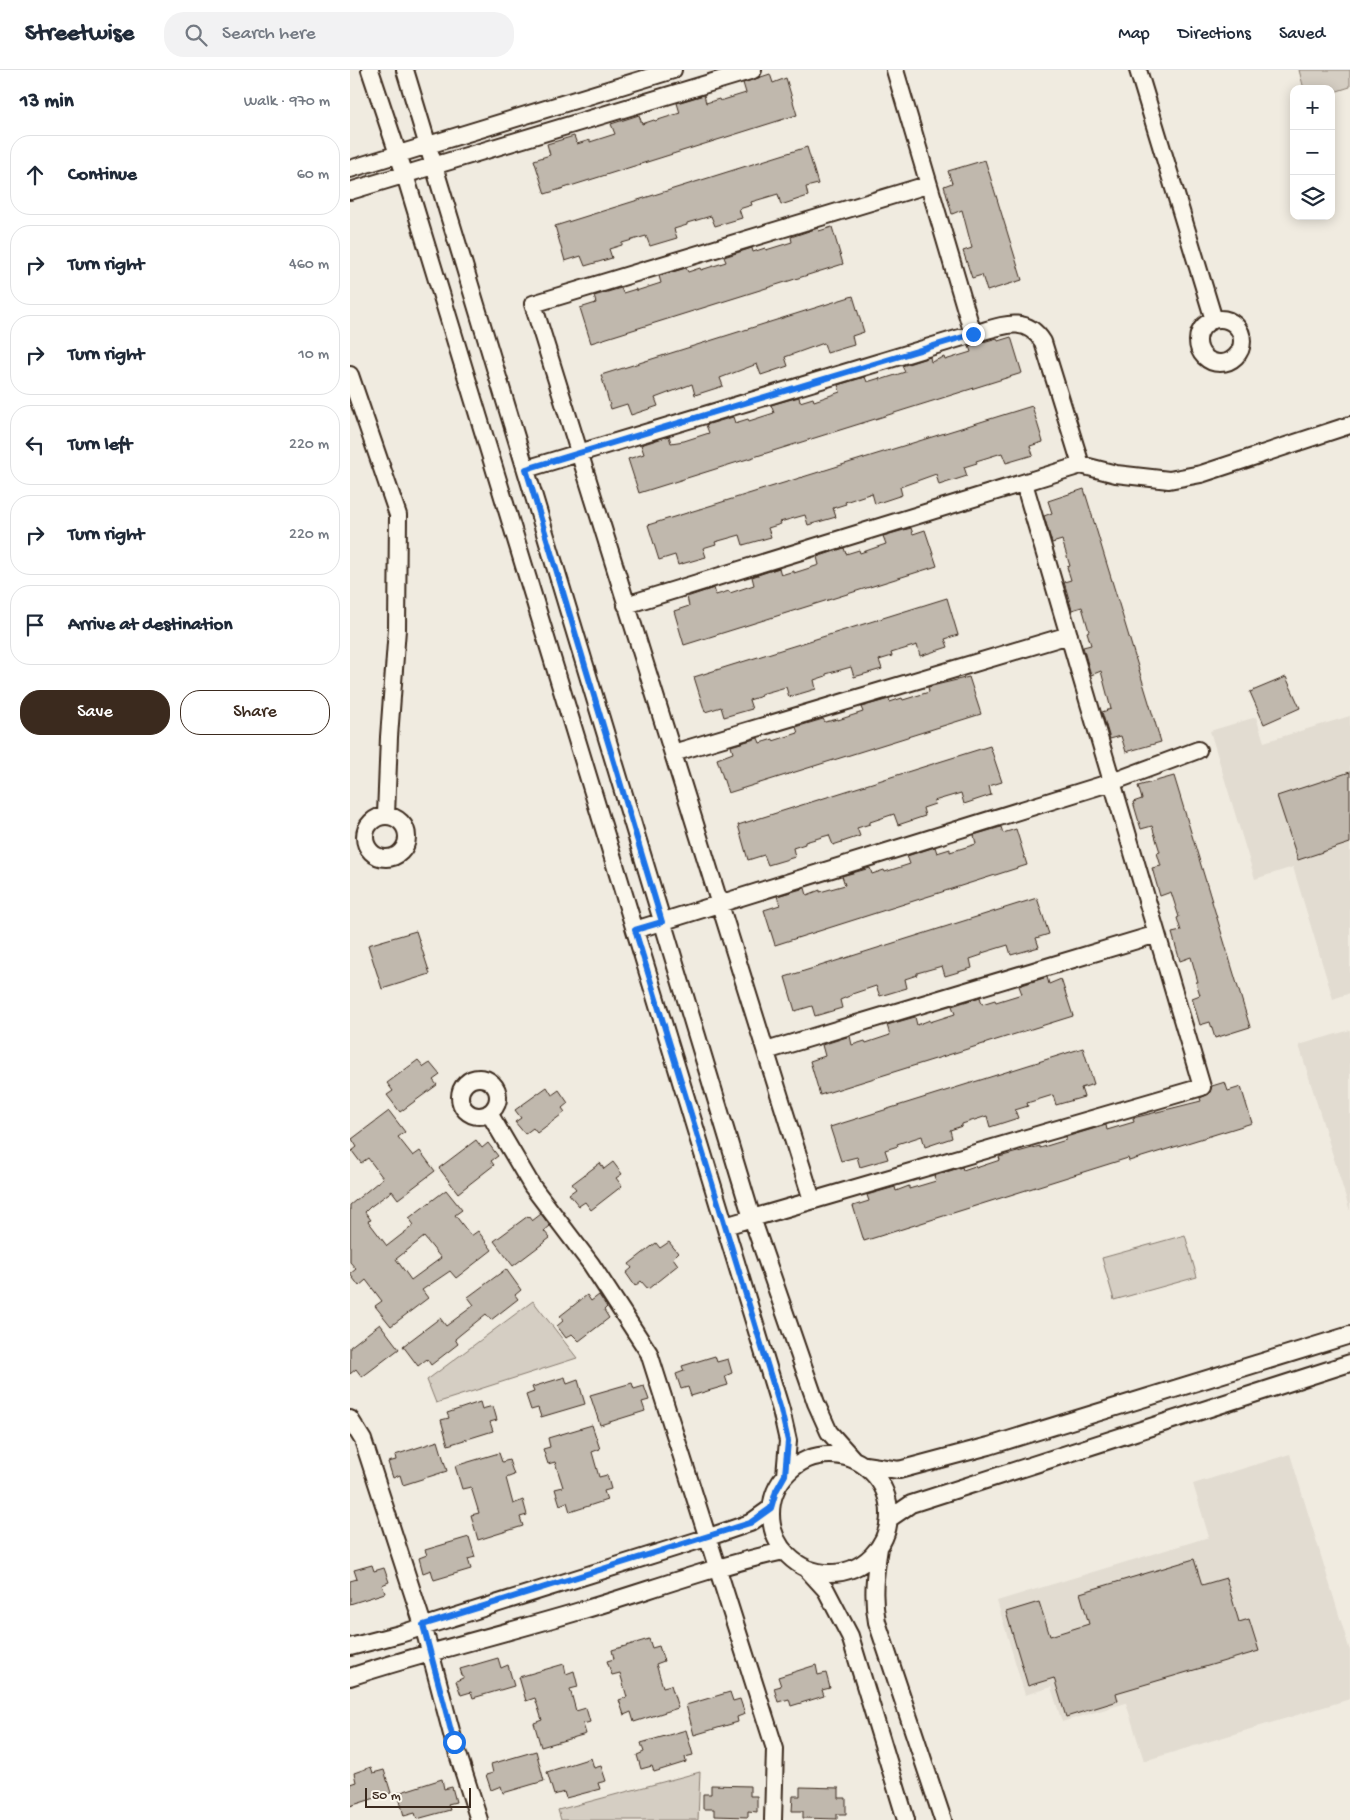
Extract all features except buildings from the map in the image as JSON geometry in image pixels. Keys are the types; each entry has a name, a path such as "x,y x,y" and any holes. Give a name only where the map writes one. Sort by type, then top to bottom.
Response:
{"street":[{"path":"370,70 405,175 781,1410 788,1441 785,1475"},
{"path":"405,70 752,1218 816,1404 828,1432 876,1476 884,1489 889,1504 886,1534 878,1548 864,1562 846,1571 825,1573 806,1568"},
{"path":"350,169 674,70"},
{"path":"350,191 753,70"},
{"path":"895,70 927,185 973,334"},
{"path":"1138,70 1214,320"},
{"path":"812,1200 532,304 927,185"},
{"path":"526,469 973,334 1019,323 1029,326 1037,332 1043,342 1081,465"},
{"path":"350,375 398,515 397,629 386,815"},
{"path":"626,605 1081,465 1116,474 1169,480 1201,474 1350,425"},
{"path":"725,1226 1202,1087 1024,483"},
{"path":"673,753 1069,635"},
{"path":"635,930 1112,782 1198,750"},
{"path":"766,1051 1157,934"},
{"path":"489,1113 532,1186 591,1264 649,1353 775,1749 773,1820"},
{"path":"906,1820 850,1636 826,1590 806,1568 784,1551 776,1538 772,1524 771,1508 776,1491 785,1475 799,1463 816,1456 835,1455 899,1470 989,1446 1350,1335"},
{"path":"889,1519 911,1504 1350,1363"},
{"path":"350,1419 363,1440 423,1625 454,1742 479,1820"},
{"path":"350,1648 709,1537 750,1523 771,1508"},
{"path":"878,1548 874,1575 874,1604 877,1622 943,1820"},
{"path":"350,1677 407,1658 581,1611 718,1567 784,1551"}],"shaded area":[{"path":"1299,70 1350,70 1350,87 1335,92 1335,85 1303,85"},
{"path":"1350,716 1350,993 1333,999 1293,867 1255,879 1210,731 1256,717 1264,742"},
{"path":"1350,1030 1350,1211 1299,1045"},
{"path":"1185,1235 1197,1277 1114,1300 1102,1258"},
{"path":"533,1301 577,1358 436,1403 427,1380"},
{"path":"1290,1454 1350,1651 1350,1699 1144,1761 1126,1703 1062,1722 1051,1687 1025,1695 997,1601 1209,1537 1193,1484"},
{"path":"700,1772 698,1820 561,1820 558,1810"}],"route":[{"path":"454,1742 423,1625 750,1523 771,1508 776,1491 785,1475 788,1441 781,1410 635,930 662,922 526,469 973,334"}]}
